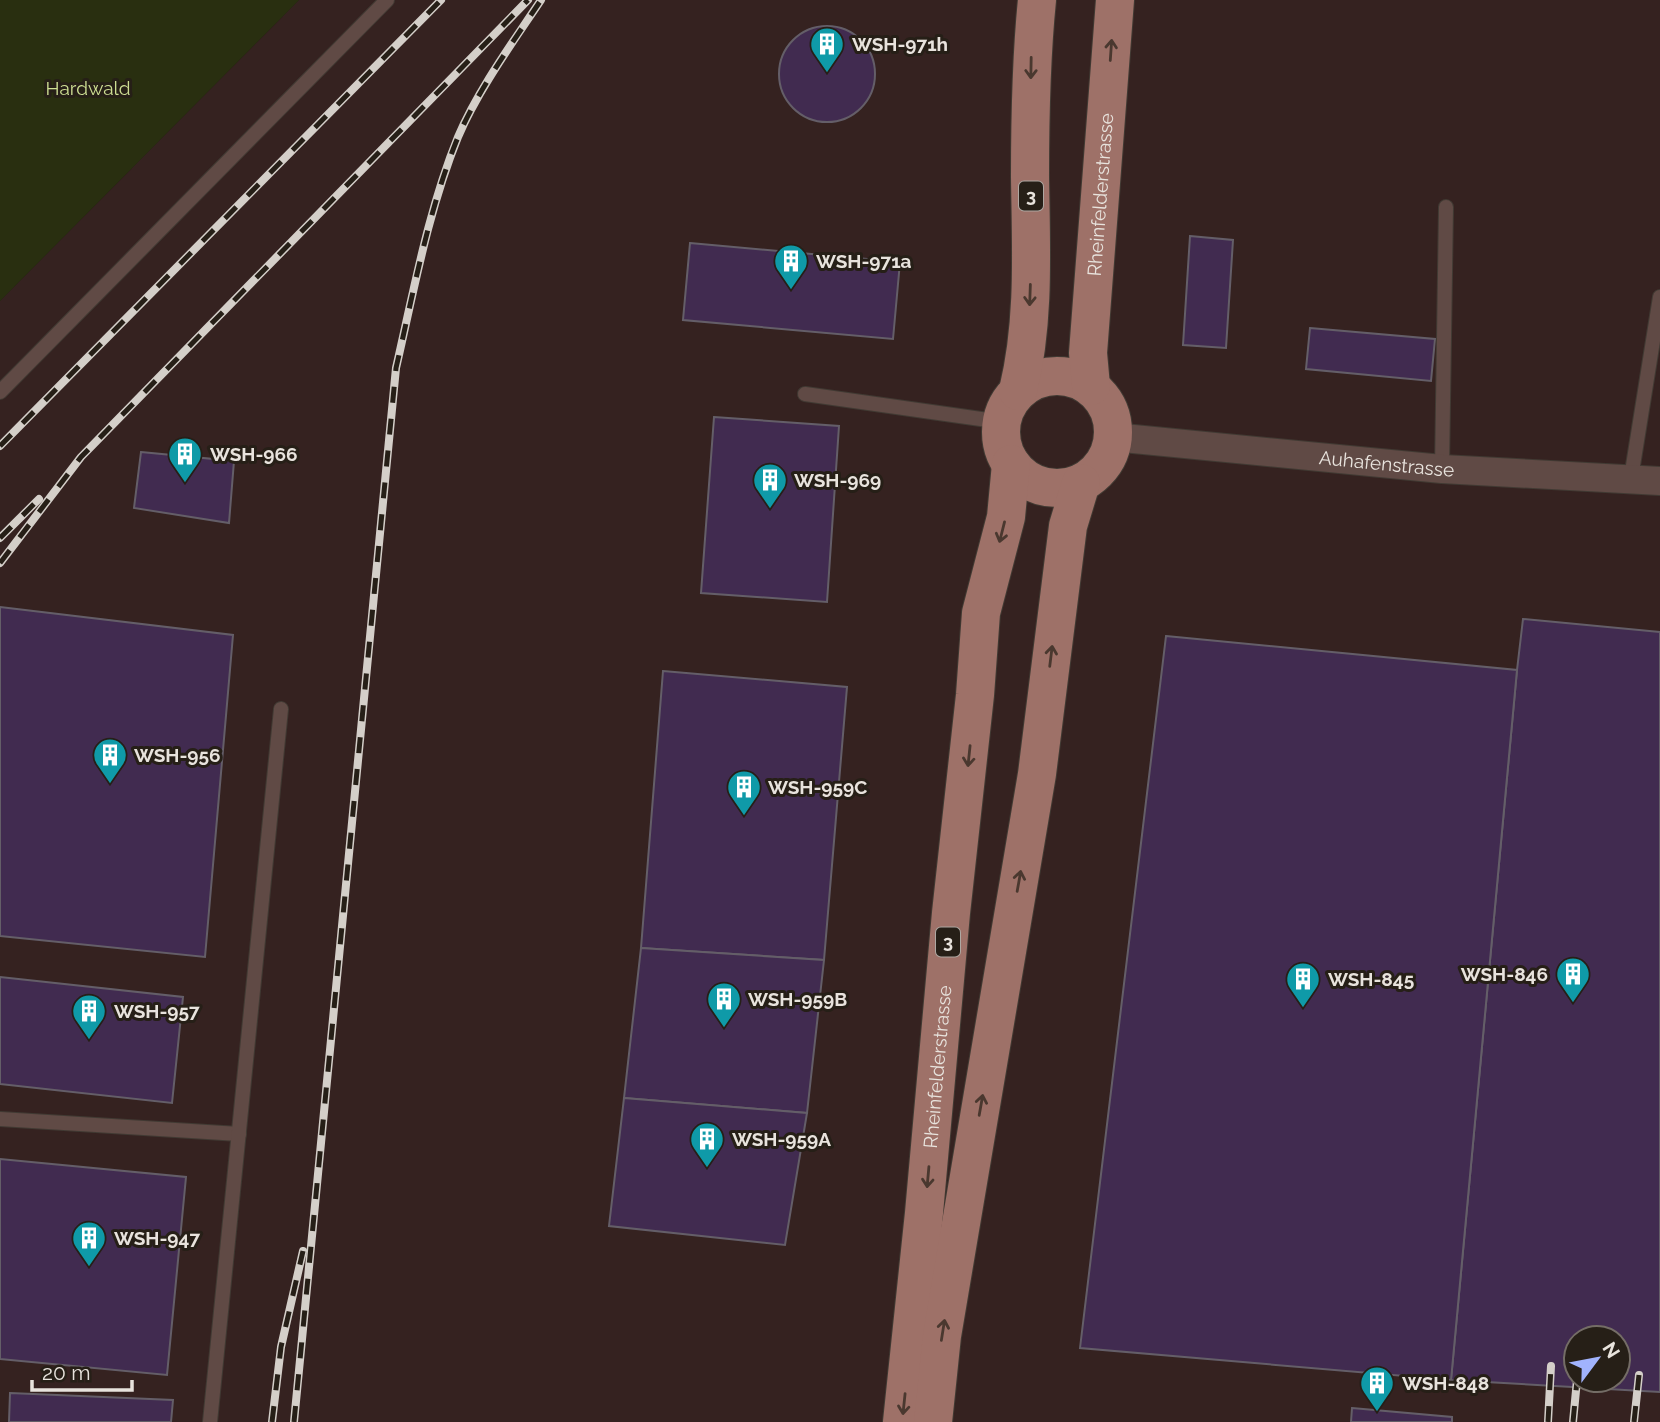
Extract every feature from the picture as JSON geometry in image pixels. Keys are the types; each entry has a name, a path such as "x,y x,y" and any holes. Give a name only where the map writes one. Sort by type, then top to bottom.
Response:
{"main road":[{"name":"3","path":"1010,406 1026,359 1030,299 1032,51 1037,0"},
{"name":"Rheinfelderstrasse","path":"1091,386 1088,354 1115,0"},
{"path":"1054,375 1079,380 1091,386 1109,409 1113,437 1104,464 1081,483 1066,488 1035,484 1021,475 1004,451 1001,437 1010,406 1041,377 1054,375"},
{"name":"Rheinfelderstrasse","path":"902,1422 925,1213 981,613 1006,517 1011,464"},
{"path":"933,1422 942,1336 1037,774 1068,526 1081,483"}],"street":[{"name":"Auhafenstrasse","path":"1113,437 1442,469 1660,481"}],"lane":[{"path":"0,393 387,0"},
{"path":"1442,469 1446,207"},
{"path":"1631,478 1660,298"},
{"path":"805,394 1010,406"},
{"path":"210,1422 281,709"},
{"path":"0,1119 239,1134"}],"shaded area":[{"path":"299,0 1660,0 1660,1422 0,1422 0,301"}],"green space":[{"name":"Hardwald","path":"0,0 299,0 0,301"}],"building":[{"name":"WSH-971h","path":"827,26 845,30 861,40 871,56 875,74 871,92 861,108 845,118 827,122 809,118 793,108 783,92 779,74 783,56 793,40 809,30"},
{"path":"1190,236 1233,240 1226,348 1183,345"},
{"name":"WSH-971a","path":"690,243 900,262 893,339 683,320"},
{"path":"1310,328 1435,339 1431,381 1306,369"},
{"name":"WSH-969","path":"714,417 839,426 827,602 701,593"},
{"name":"WSH-966","path":"141,452 234,461 229,523 134,508"},
{"name":"WSH-956","path":"0,607 233,635 205,957 0,936"},
{"name":"WSH-846","path":"1523,619 1660,632 1660,1392 1632,1390 1632,1324 1562,1324 1562,1386 1451,1380"},
{"name":"WSH-845","path":"1166,636 1517,670 1451,1380 1080,1348"},
{"name":"WSH-959C","path":"663,671 847,687 824,960 641,948"},
{"name":"WSH-959B","path":"641,948 824,960 807,1113 624,1098"},
{"name":"WSH-957","path":"0,977 183,997 172,1103 0,1084"},
{"name":"WSH-959A","path":"624,1098 807,1113 785,1245 609,1226"},
{"name":"WSH-947","path":"0,1159 186,1177 167,1375 0,1359"},
{"path":"10,1393 173,1400 171,1422 9,1422"},
{"name":"WSH-848","path":"1352,1408 1452,1417 1452,1422 1351,1422"}],"railway":[{"path":"0,446 441,0"},
{"path":"0,563 81,457 528,0"},
{"path":"294,1422 396,368 430,222 458,137 486,84 541,0"},
{"path":"0,538 39,499"},
{"path":"272,1422 281,1347 303,1251"},
{"path":"1548,1422 1551,1366"},
{"path":"1634,1422 1639,1375"},
{"path":"1573,1422 1576,1394"}],"place":[{"name":"WSH-971h","path":"827,74"},
{"name":"WSH-971a","path":"791,291"},
{"name":"WSH-966","path":"185,484"},
{"name":"WSH-969","path":"770,510"},
{"name":"WSH-956","path":"110,785"},
{"name":"WSH-959C","path":"744,817"},
{"name":"WSH-846","path":"1573,1004"},
{"name":"WSH-845","path":"1303,1009"},
{"name":"WSH-959B","path":"724,1029"},
{"name":"WSH-957","path":"89,1041"},
{"name":"WSH-959A","path":"707,1169"},
{"name":"WSH-947","path":"89,1268"},
{"name":"WSH-848","path":"1377,1413"}]}
